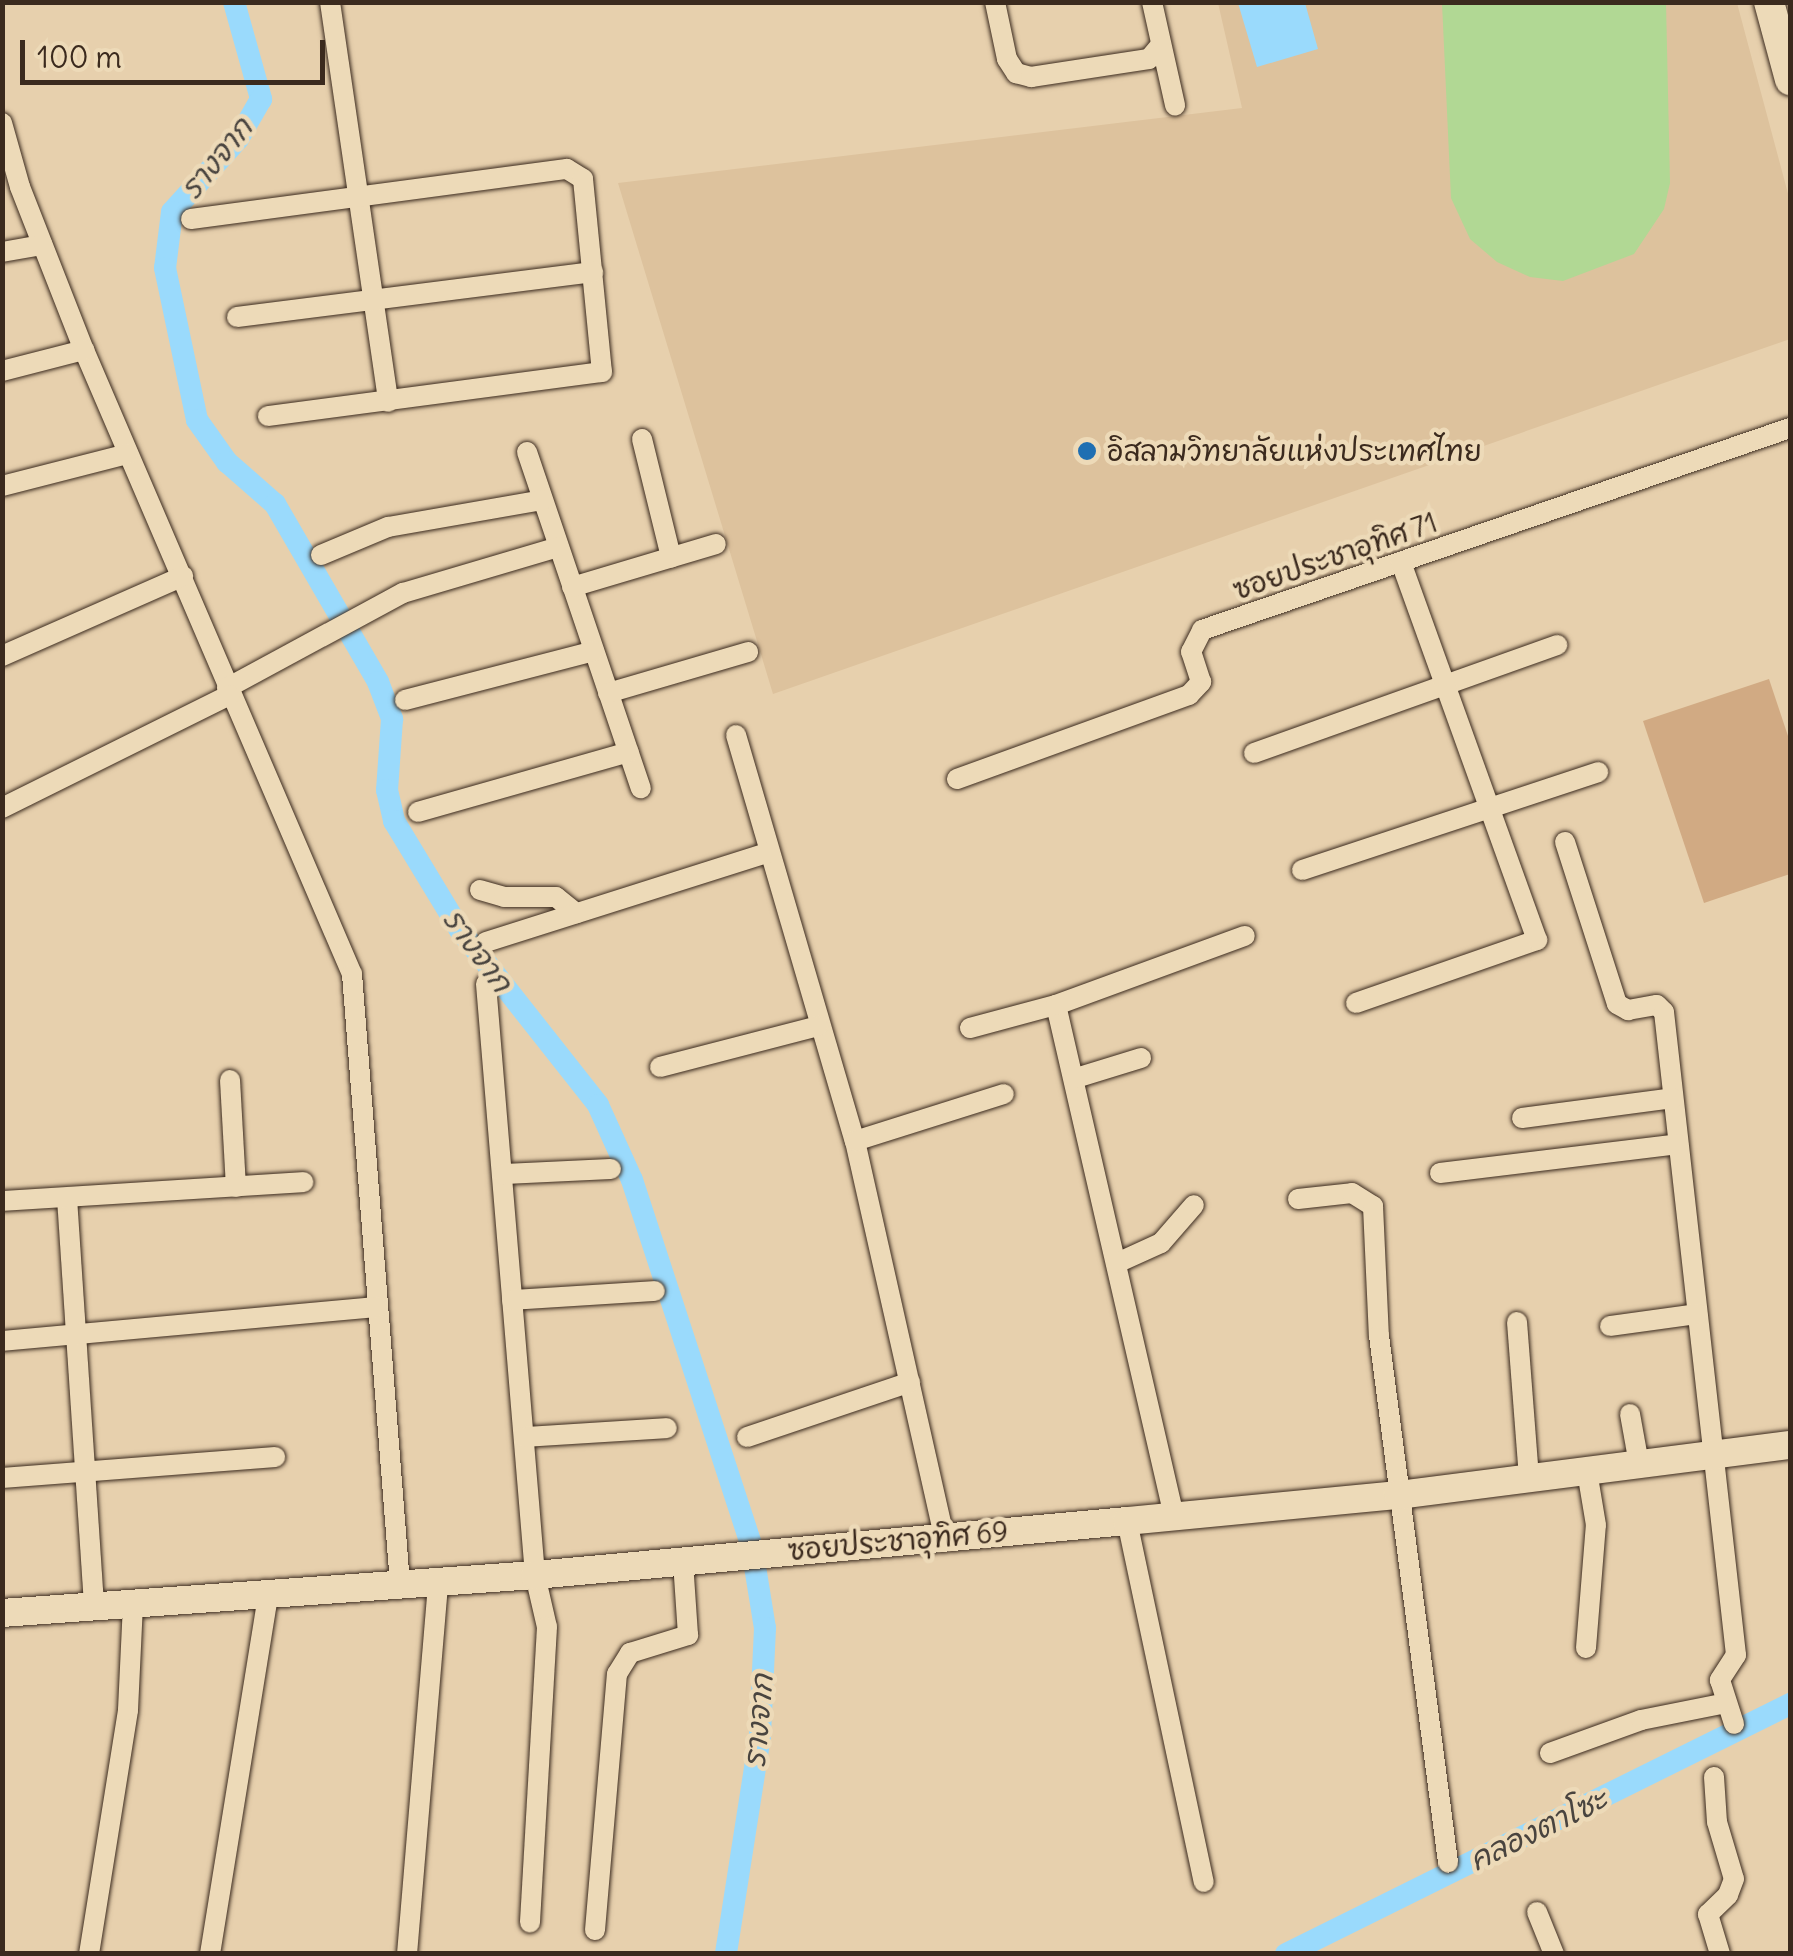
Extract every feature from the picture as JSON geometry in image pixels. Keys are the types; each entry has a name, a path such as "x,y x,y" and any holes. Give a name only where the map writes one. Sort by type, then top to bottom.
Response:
{"main road":[{"path":"1769,2 1790,80"}],"street":[{"path":"330,2 388,402"},
{"path":"995,2 1007,59 1016,73 1031,76 1149,59 1160,46"},
{"path":"1152,2 1175,106"},
{"path":"2,124 42,245 84,350 352,974 400,1584"},
{"path":"191,220 578,172 604,364 594,378 268,416"},
{"path":"2,252 42,245"},
{"path":"237,317 593,272"},
{"path":"2,371 84,350"},
{"name":"ซอยประชาอุทิศ 71","path":"958,779 1189,695 1201,682 1190,652 1202,630 1790,428"},
{"path":"642,438 671,557"},
{"path":"527,452 640,788"},
{"path":"2,486 128,454"},
{"path":"322,555 388,526 543,500"},
{"path":"572,586 716,544"},
{"path":"2,808 228,691 384,604 558,547"},
{"path":"1356,1004 1538,940 1402,562"},
{"path":"2,656 183,576"},
{"path":"1254,753 1557,645"},
{"path":"405,700 594,650"},
{"path":"608,693 748,652"},
{"path":"736,735 818,1026 856,1141 944,1536"},
{"path":"418,812 629,752"},
{"path":"1302,870 1598,772"},
{"path":"1565,842 1617,1004 1628,1010 1657,1005 1664,1012 1736,1655 1720,1676 1734,1724"},
{"path":"486,942 769,852"},
{"path":"480,890 566,899 576,914"},
{"path":"970,1028 1056,1005 1244,936"},
{"path":"486,984 535,1575 549,1666 530,1923"},
{"path":"1056,1005 1076,1078 1174,1516"},
{"path":"660,1068 818,1026"},
{"path":"1076,1078 1141,1058"},
{"path":"230,1080 236,1186"},
{"path":"856,1141 1004,1094"},
{"path":"1522,1118 1674,1098"},
{"path":"1440,1174 1678,1144"},
{"path":"504,1174 611,1169"},
{"path":"2,1202 303,1182"},
{"path":"1298,1199 1352,1193 1373,1206 1379,1336 1448,1862"},
{"path":"66,1198 94,1606"},
{"path":"1117,1264 1162,1242 1194,1205"},
{"path":"512,1300 655,1292"},
{"path":"2,1341 377,1307"},
{"path":"1610,1326 1697,1314"},
{"path":"1517,1322 1529,1478"},
{"path":"747,1437 910,1382"},
{"path":"1630,1414 1639,1464"},
{"path":"525,1437 668,1428"},
{"name":"ซอยประชาอุทิศ 69","path":"2,1613 535,1575 1127,1521 1398,1495 1790,1445"},
{"path":"2,1478 275,1457"},
{"path":"1586,1648 1596,1525 1587,1471"},
{"path":"1127,1521 1204,1882"},
{"path":"596,1930 617,1674 630,1653 688,1635 683,1561"},
{"path":"407,1954 438,1581"},
{"path":"210,1954 268,1594"},
{"path":"89,1954 128,1710 133,1603"},
{"path":"1550,1753 1641,1720 1726,1703"},
{"path":"1714,1777 1717,1822 1734,1879 1728,1895 1708,1914 1720,1954"},
{"path":"1537,1912 1554,1954"}],"shaded area":[{"name":"อิสลามวิทยาลัยแห่งประเทศไทย","path":"1218,3 1737,3 1790,201 1790,339 773,694 618,183 1242,108"}],"green space":[{"path":"1442,3 1666,3 1670,183 1664,209 1634,254 1563,281 1530,277 1497,262 1470,239 1451,198"}],"water":[{"path":"1238,3 1305,3 1318,49 1257,67"}],"building":[{"path":"1769,679 1790,742 1790,874 1704,903 1643,721"}],"waterway":[{"name":"รางจาก","path":"234,2 261,99 238,139 172,212 165,268 197,420 227,462 275,504 378,682 392,719 387,790 394,821 460,930 598,1105 632,1180 752,1548 765,1628 760,1736 726,1954"},
{"name":"คลองตาโซะ","path":"1286,1954 1790,1704"}],"place":[{"name":"อิสลามวิทยาลัยแห่งประเทศไทย","path":"1087,451"}]}
